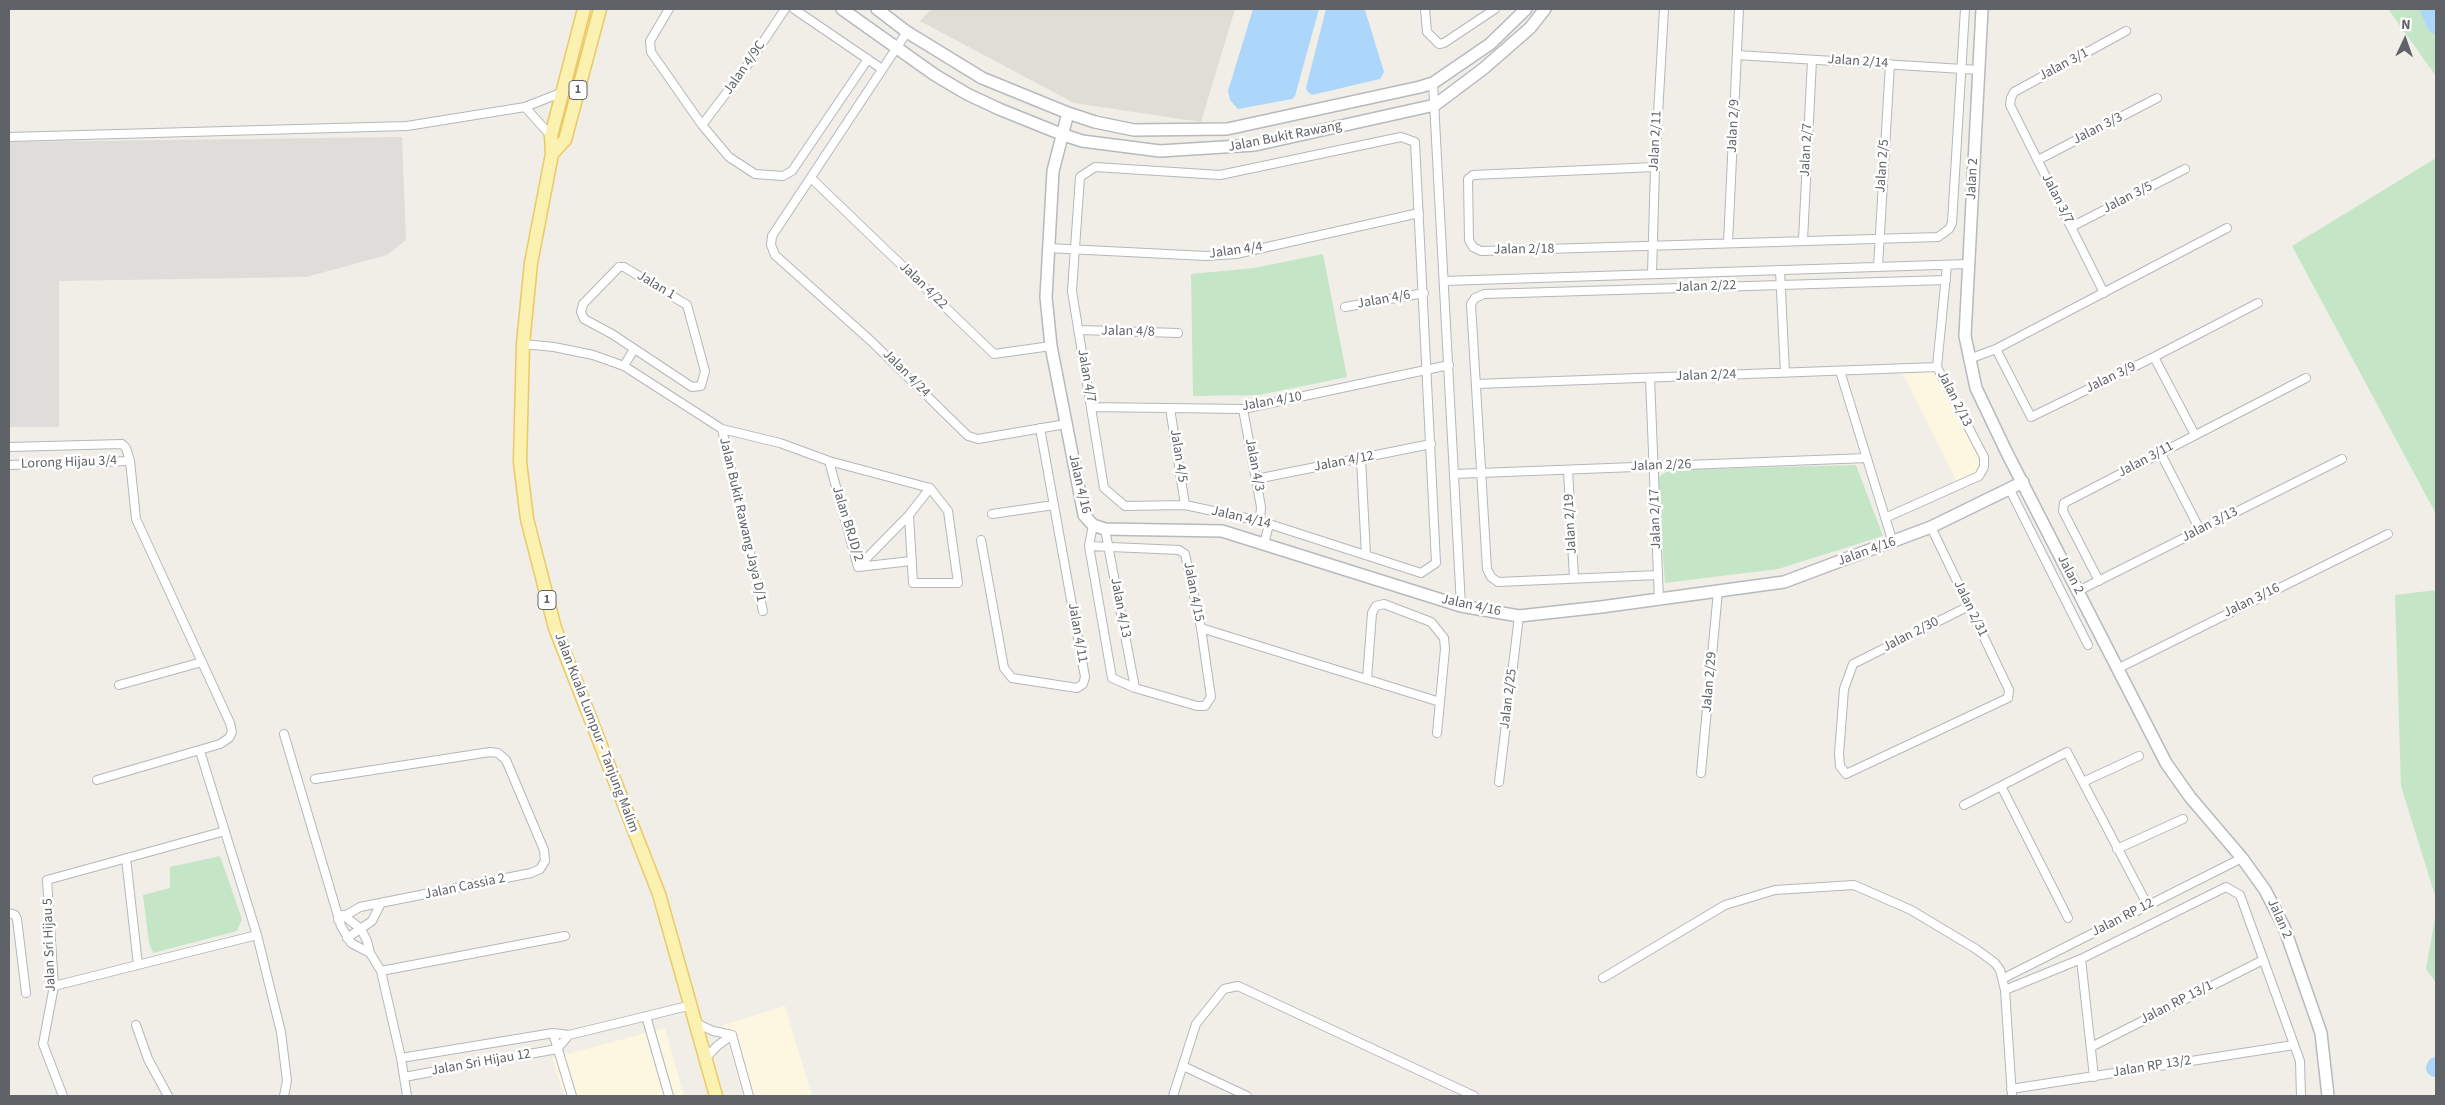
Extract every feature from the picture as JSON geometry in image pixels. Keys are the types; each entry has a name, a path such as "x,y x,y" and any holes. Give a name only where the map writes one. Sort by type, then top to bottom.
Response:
{"main road":[{"name":"Jalan Kuala Lumpur - Tanjung Malim","path":"584,9 551,136 552,154 530,263 519,408 520,462 527,519 542,583 566,659 659,894 692,1005 716,1096"},
{"name":"Jalan Kuala Lumpur - Tanjung Malim","path":"552,154 565,140 600,9"}],"street":[{"path":"669,9 651,38 650,48 702,125 729,157 756,174 783,176 792,171 868,59"},
{"name":"Jalan 4/9C","path":"702,125 744,70 785,9"},
{"path":"794,9 882,69"},
{"name":"Jalan Bukit Rawang","path":"842,9 896,48 967,94 1061,134 1106,146 1160,152 1222,149 1255,145 1435,105 1510,46 1530,28 1545,9"},
{"name":"Jalan Bukit Rawang","path":"877,9 907,32 982,78 1068,113 1095,122 1134,130 1228,129 1433,83 1490,44 1526,9"},
{"path":"1425,9 1427,32 1434,42 1442,44 1495,9"},
{"name":"Jalan 2/11","path":"1652,274 1651,245 1654,167 1664,9"},
{"name":"Jalan 2/9","path":"1728,243 1739,9"},
{"path":"1651,245 1938,237 1949,229 1952,223 1965,9"},
{"name":"Jalan 2","path":"1982,9 1965,336 1976,388 2166,763 2190,797 2242,858 2265,890 2284,927 2321,1033 2328,1096"},
{"name":"Jalan 3/1","path":"2010,105 2014,92 2126,31"},
{"path":"811,178 907,32"},
{"name":"Jalan 2/14","path":"1737,55 1979,70"},
{"name":"Jalan 2/7","path":"1803,240 1812,60"},
{"name":"Jalan 2/5","path":"1878,267 1878,239 1890,64"},
{"path":"1433,83 1461,606"},
{"path":"9,137 407,126 525,107 558,94 564,88"},
{"name":"Jalan 3/3","path":"2038,160 2157,98"},
{"name":"Jalan 3/7","path":"2010,105 2104,293"},
{"path":"525,107 551,136"},
{"name":"Jalan 4/16","path":"1068,113 1061,134 1053,171 1046,297 1051,346 1084,515 1093,525 1105,529 1222,531 1461,606 1518,616 1659,600 1784,582 1893,543 1931,527 2023,482"},
{"name":"Jalan 4/7","path":"1114,497 1104,488 1072,291 1080,177 1095,167 1220,175 1401,137 1415,142 1419,213"},
{"name":"Jalan 2/18","path":"1651,245 1481,251 1473,247 1468,240 1468,179 1473,175 1654,167"},
{"name":"Jalan 3/5","path":"2071,228 2185,169"},
{"name":"Jalan 4/24","path":"811,178 772,236 771,245 775,255 872,341 968,436 978,439 1066,424"},
{"name":"Jalan 4/22","path":"811,178 994,354 1051,346"},
{"path":"1419,213 1431,444"},
{"name":"Jalan 4/4","path":"1048,248 1206,256 1236,254 1419,213"},
{"path":"1969,359 1996,349 2227,228"},
{"name":"Jalan 2/13","path":"1886,518 1979,476 1984,467 1984,457 1937,367 1947,264"},
{"path":"1444,281 1968,264"},
{"name":"Jalan 1","path":"619,267 624,267 687,305 706,371 702,383 698,387 692,386 634,349 612,334 587,322 581,312 583,304 619,267"},
{"path":"1780,270 1785,373"},
{"name":"Jalan 2/22","path":"1476,384 1471,304 1475,298 1484,294 1946,280"},
{"name":"Jalan 4/6","path":"1345,307 1424,293"},
{"name":"Jalan 3/9","path":"1996,349 2031,417 2154,358 2258,303"},
{"name":"Jalan 4/8","path":"1079,330 1178,332"},
{"path":"523,344 577,352 624,366 722,429 780,443 829,461 930,488 948,511 958,583 912,583 909,515"},
{"path":"624,366 634,349"},
{"path":"2154,358 2195,434"},
{"name":"Jalan 4/10","path":"1092,407 1243,409 1449,365"},
{"name":"Jalan 2/24","path":"1476,384 1937,367"},
{"path":"1840,370 1893,543"},
{"name":"Jalan 2/17","path":"1650,378 1659,600"},
{"name":"Jalan 3/11","path":"2099,581 2063,511 2063,506 2066,502 2306,378"},
{"path":"1476,384 1487,568 1491,577 1498,582 1658,575"},
{"name":"Jalan 4/5","path":"1170,408 1185,505"},
{"name":"Jalan 4/3","path":"1243,409 1261,506 1260,521"},
{"name":"Jalan 4/11","path":"982,540 1004,668 1012,678 1077,688 1083,684 1085,677 1040,428"},
{"name":"Jalan Bukit Rawang Jaya D/1","path":"722,429 763,611"},
{"path":"9,446 122,444 126,448 130,461 136,519 230,724 232,732 229,738 220,744 97,780"},
{"name":"Jalan 4/12","path":"1256,479 1431,444"},
{"name":"Jalan 4/14","path":"1114,497 1125,506 1185,505 1260,521 1421,573 1436,563 1431,444"},
{"path":"2160,452 2200,530"},
{"name":"Jalan 2/26","path":"1454,474 1867,458"},
{"path":"1361,459 1366,555"},
{"name":"Jalan 3/13","path":"2078,591 2342,459"},
{"name":"Lorong Hijau 3/4","path":"9,464 130,461"},
{"name":"Jalan BRJD/2","path":"829,461 858,567 912,561"},
{"name":"Jalan 2/19","path":"1568,470 1574,578"},
{"path":"858,567 909,515 930,488"},
{"path":"2009,488 2088,645"},
{"path":"992,514 1054,505"},
{"path":"1264,544 1269,524"},
{"path":"1093,525 1089,546 1112,678 1134,688"},
{"name":"Jalan 2/31","path":"1931,527 2009,690"},
{"name":"Jalan 4/13","path":"1105,529 1134,688"},
{"name":"Jalan 3/16","path":"2117,668 2388,534"},
{"name":"Jalan 4/15","path":"1089,546 1184,552 1200,628 1211,697 1205,706 1197,706 1134,688"},
{"name":"Jalan 2/29","path":"1701,773 1718,591"},
{"path":"1367,679 1372,613 1376,606 1384,604 1431,622 1444,638 1445,649 1437,733"},
{"name":"Jalan 2/30","path":"1969,606 1853,664 1844,689 1839,754 1840,766 1846,774 2006,700 2009,690"},
{"name":"Jalan 2/25","path":"1499,782 1518,616"},
{"path":"1200,628 1440,702"},
{"path":"119,685 202,662"},
{"path":"284,734 347,938 357,947 370,953"},
{"path":"200,751 257,935 281,1032 287,1081 284,1096"},
{"name":"Jalan Cassia 2","path":"314,779 498,752 506,760 544,850 545,861 540,869 531,874 380,905 360,907 340,916"},
{"path":"1964,805 2066,752 2148,906"},
{"path":"2083,782 2138,756"},
{"path":"2001,786 2068,918"},
{"path":"2117,849 2183,819"},
{"path":"138,965 126,858 224,831"},
{"name":"Jalan Sri Hijau 5","path":"63,1096 43,1044 54,986 46,880 126,858"},
{"name":"Jalan RP 12","path":"2004,978 2242,858"},
{"path":"1603,978 1725,905 1775,890 1854,885 1910,910 1976,949 1995,963 2004,978 2011,1093"},
{"path":"2005,990 2081,959 2226,887 2240,895 2300,1061 2301,1096"},
{"path":"347,938 372,920 380,905"},
{"path":"9,913 15,914 17,919 26,993"},
{"path":"340,916 361,929 370,953 381,971 401,1058 407,1096"},
{"path":"54,986 257,935"},
{"path":"381,971 566,936"},
{"path":"2081,959 2094,1077"},
{"name":"Jalan RP 13/1","path":"2091,1047 2263,960"},
{"path":"1173,1096 1196,1024 1224,989 1238,986 1474,1096"},
{"name":"Jalan Sri Hijau 12","path":"401,1058 553,1034 569,1035 692,1005"},
{"path":"646,1016 670,1096"},
{"path":"696,1023 713,1031 732,1035"},
{"path":"136,1025 148,1059 168,1096"},
{"path":"553,1034 572,1096"},
{"path":"557,1049 569,1035"},
{"path":"706,1058 716,1046 732,1035"},
{"path":"732,1035 749,1096"},
{"name":"Jalan RP 13/2","path":"2011,1093 2094,1077 2294,1045"},
{"name":"Jalan Sri Hijau 12","path":"404,1077 557,1049"},
{"path":"1183,1066 1247,1096"}],"shaded area":[{"path":"931,9 1235,9 1201,122 1074,103 920,21"},
{"path":"402,137 406,240 387,255 306,277 59,281 59,427 9,427 9,142"},
{"path":"1935,371 1980,458 1981,467 1977,472 1957,482 1902,372"},
{"path":"785,1006 812,1096 743,1096 723,1025"},
{"path":"665,1028 684,1096 564,1096 552,1058"}],"green space":[{"path":"2388,9 2436,9 2436,76"},
{"path":"2436,158 2436,514 2292,246"},
{"path":"1323,254 1347,377 1259,395 1193,396 1191,274 1254,268"},
{"path":"1856,465 1883,536 1778,569 1665,583 1657,478 1669,470"},
{"path":"2436,590 2436,899 2401,786 2395,595"},
{"path":"220,856 242,919 237,931 153,953 149,943 143,895 170,888 170,867"},
{"path":"2436,912 2436,983 2426,969"}],"water":[{"path":"1253,9 1319,9 1295,96 1292,99 1238,109 1230,100 1228,91"},
{"path":"1326,9 1365,10 1384,72 1380,79 1312,95 1308,92 1306,88"}],"waterway":[{"path":"2429,9 2436,25"}]}
